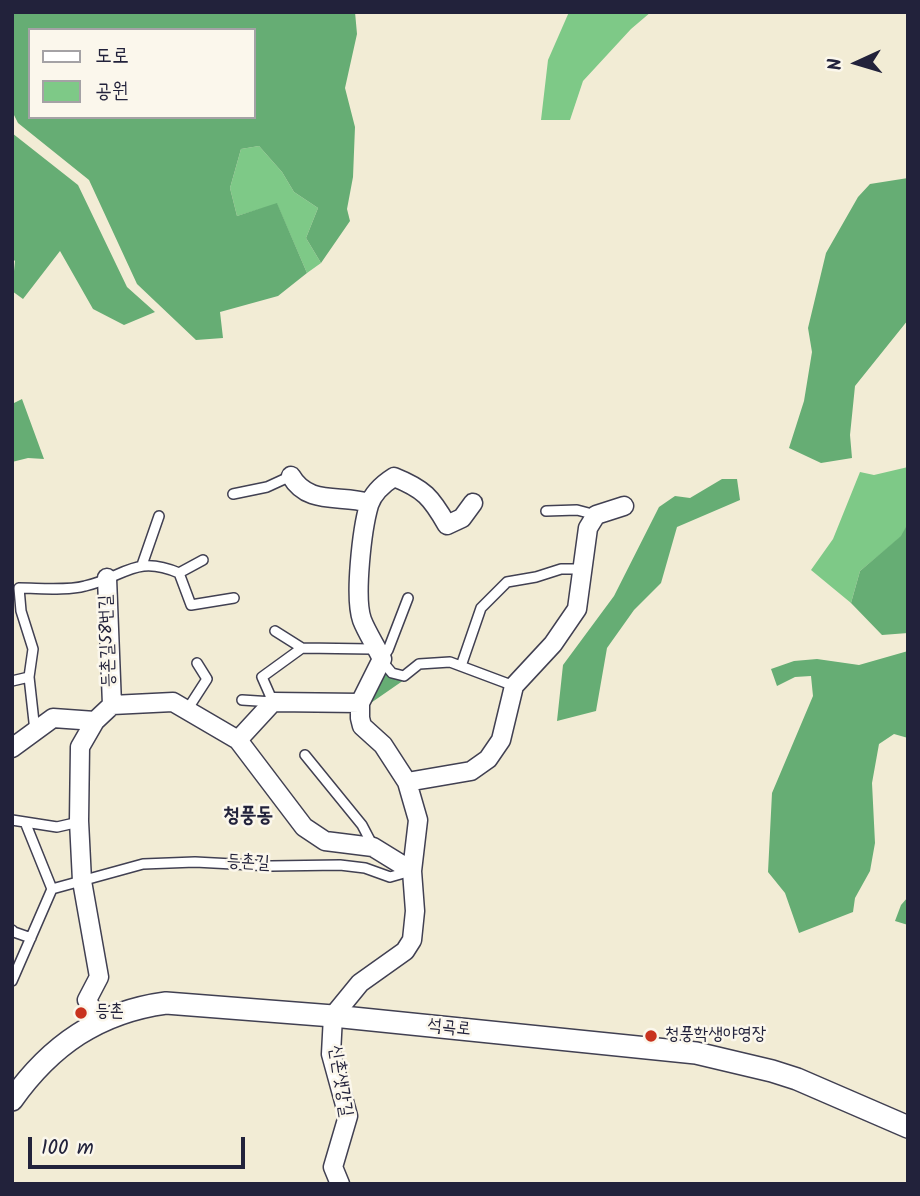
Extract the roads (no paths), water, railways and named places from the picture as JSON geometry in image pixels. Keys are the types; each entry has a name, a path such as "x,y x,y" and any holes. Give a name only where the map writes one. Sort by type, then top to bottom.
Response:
{"street":[{"path":"291,476 296,486 313,496 357,499 369,503"},
{"path":"333,1016 360,983 405,951 412,940 415,911 412,870 418,820 407,782 383,745 362,726 360,718 360,703 382,659 362,621 358,603 358,578 369,503 381,486 394,477 418,486 432,499 447,525 462,518 472,503"},
{"path":"407,782 471,771 488,759 501,740 514,686 553,644 577,609 589,527 596,515 624,506"},
{"name":"등촌길58번길","path":"107,578 112,705"},
{"path":"99,1022 86,1000 99,977 82,881 79,821 80,747 95,721 112,705 173,702 238,740 304,827 325,841 373,848 412,870"},
{"path":"238,740 273,702 360,703"},
{"path":"12,747 53,718 95,721"},
{"name":"석곡로","path":"12,1100 29,1076 51,1053 99,1022 142,1006 166,1003 333,1016 696,1053 785,1075 908,1127"},
{"name":"신촌샛강길","path":"333,1016 331,1054 348,1116 333,1167 340,1184"}],"lane":[{"path":"233,494 267,487 291,476"},
{"path":"546,511 577,510 596,515"},
{"path":"159,516 142,565 160,565 179,573 191,605 234,597"},
{"path":"179,573 203,561"},
{"name":"등촌길58번길","path":"29,677 33,649 22,611 19,588 84,587 142,565"},
{"path":"461,666 481,608 507,582 561,569 581,569"},
{"path":"382,659 408,598"},
{"path":"275,631 302,648 372,649 392,673 404,676 419,664 450,662 514,686"},
{"path":"242,700 273,702 262,677 302,648"},
{"path":"187,710 207,680 197,663"},
{"path":"12,681 29,677 35,731"},
{"path":"305,754 362,825 373,848"},
{"path":"12,820 57,827 79,821"},
{"path":"12,981 52,889 25,822"},
{"name":"등촌길","path":"52,889 143,864 195,862 271,866 340,865 365,868 390,877 412,870"},
{"path":"13,932 31,938"}],"place":[{"name":"등촌","path":"81,1013"},
{"name":"청풍학생야영장","path":"651,1036"}],"district":[{"name":"청풍동","path":"248,817"}]}
